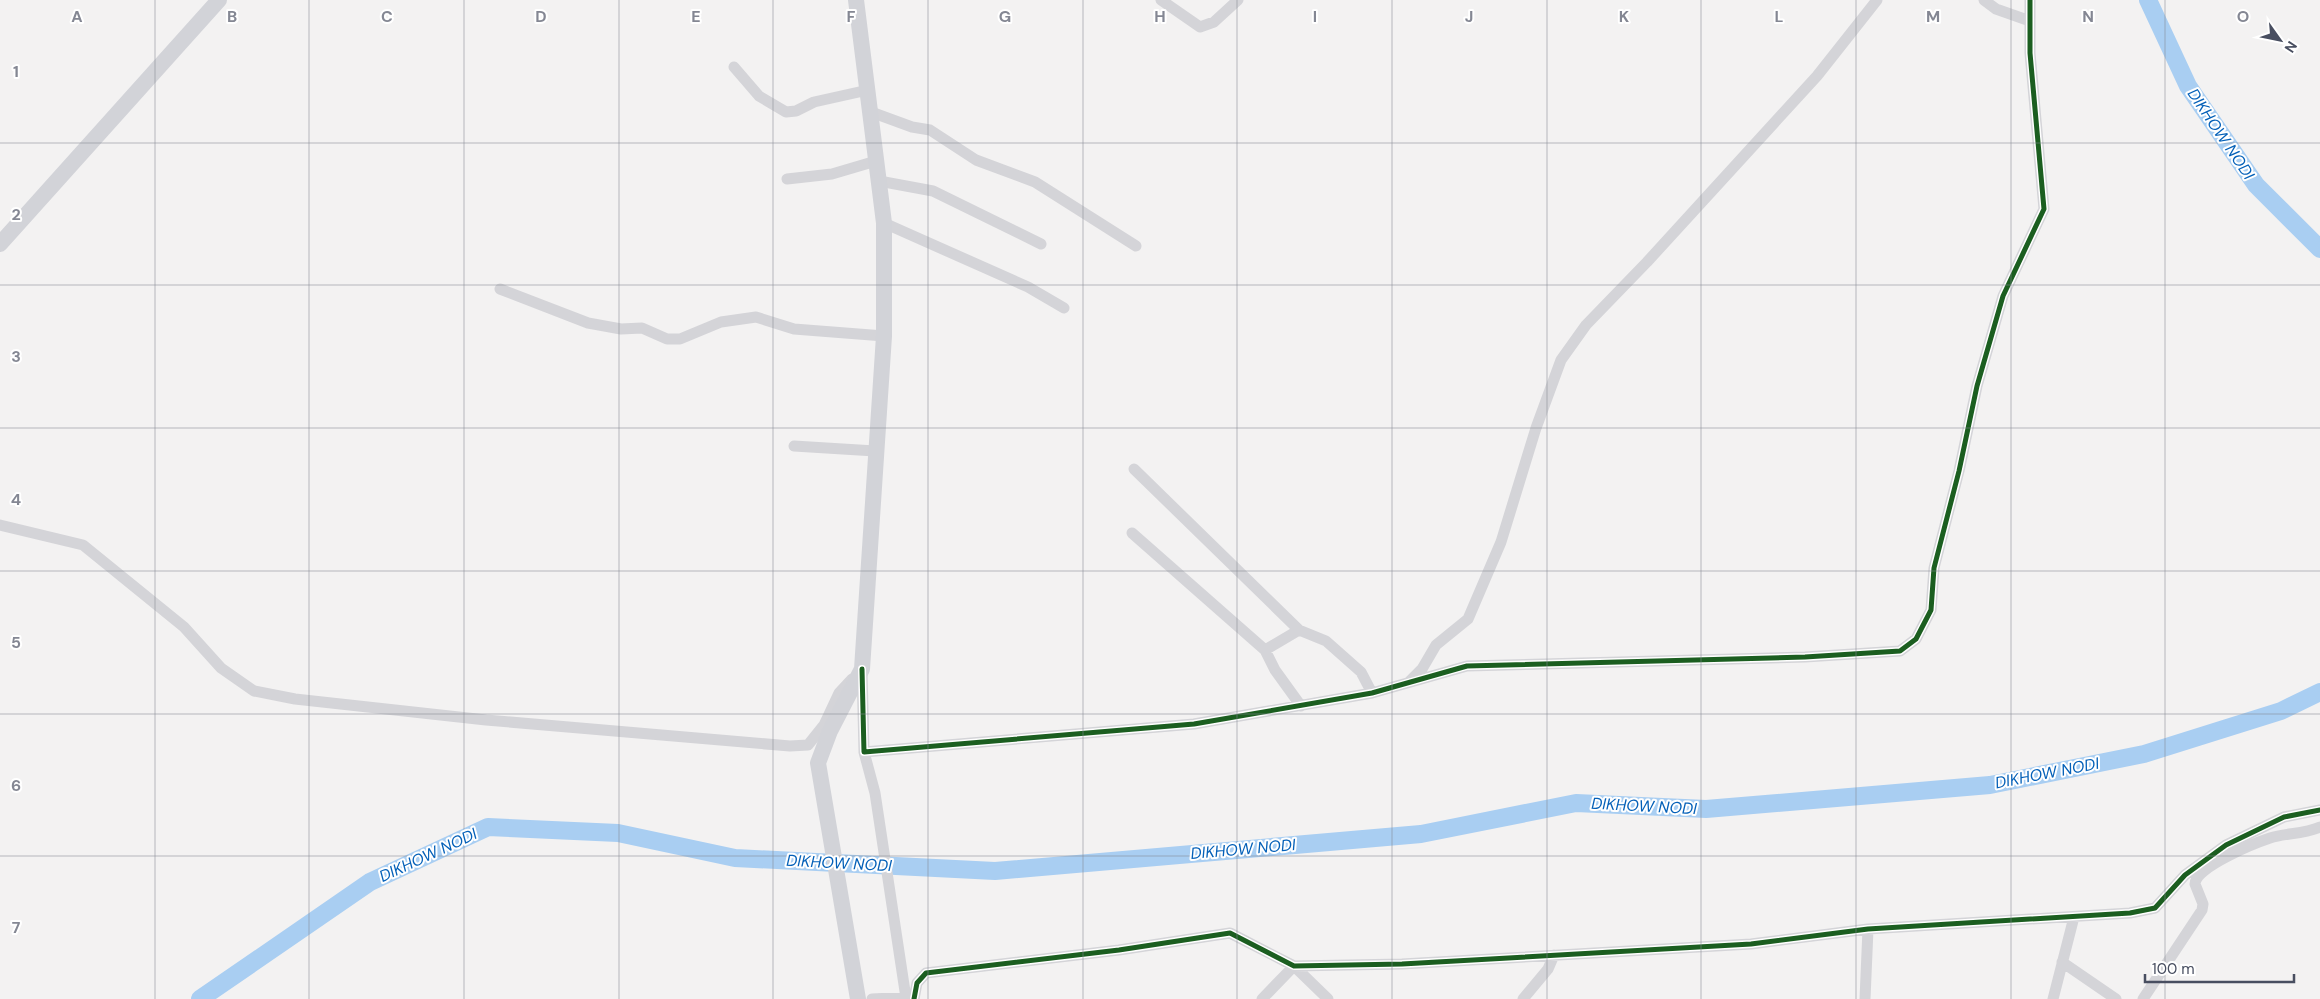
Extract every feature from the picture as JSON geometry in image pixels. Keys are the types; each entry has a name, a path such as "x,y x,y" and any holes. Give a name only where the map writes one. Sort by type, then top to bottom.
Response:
{"main road":[{"path":"0,244 219,0"},
{"path":"856,0 884,223 884,336 862,669 830,731 818,763 858,999"}],"street":[{"path":"1161,0 1200,28 1214,22 1238,0"},
{"path":"1408,683 1422,669 1436,645 1468,619 1501,542 1536,428 1561,360 1586,325 1647,262 1817,76 1877,0"},
{"path":"1984,0 1996,9 2030,21"},
{"path":"864,752 1194,724 1372,693 1467,666 1881,654 1900,651 1916,639 1931,610 1934,568 1959,471 1977,386 2003,296 2044,209 2030,53 2030,0"},
{"path":"734,67 758,96 786,112 796,111 814,102 868,90"},
{"path":"871,112 912,127 930,130 976,160 1035,182 1136,246"},
{"path":"787,179 832,174 876,161"},
{"path":"879,181 933,191 1041,244"},
{"path":"884,223 1028,287 1064,308"},
{"path":"500,289 588,323 621,329 642,328 667,338 680,339 721,322 756,317 794,329 884,336"},
{"path":"794,446 875,451"},
{"path":"1134,469 1299,630 1326,641 1361,672 1372,693"},
{"path":"0,525 83,546 184,627 221,668 254,692 295,699 486,720 790,746 808,745 824,725 839,693 862,669"},
{"path":"1132,534 1265,650 1275,670 1301,706"},
{"path":"1265,650 1299,630"},
{"path":"862,669 864,752 875,793 903,984 911,998"},
{"path":"1262,999 1294,966 1402,964 1751,944 1868,929 2130,913 2155,908 2185,875 2226,845 2284,817 2320,810"},
{"path":"2143,999 2202,910 2203,904 2195,884 2199,875 2216,862 2270,838 2320,827"},
{"path":"2053,999 2074,917"},
{"path":"1865,999 1868,929"},
{"path":"911,998 917,983 926,973 1119,950 1230,933 1294,966 1328,999"},
{"path":"1523,999 1548,969 1554,955"},
{"path":"2062,962 2116,999"},
{"path":"872,999 911,998"}],"waterway":[{"name":"DIKHOW NODI","path":"2148,0 2188,86 2256,185 2320,249"},
{"name":"DIKHOW NODI","path":"200,999 370,882 488,827 618,833 735,858 995,871 1421,834 1576,803 1706,809 1990,785 2144,754 2281,711 2320,692"}],"cycle path":[{"path":"862,669 864,752 1194,724 1372,693 1467,666 1805,657 1900,651 1916,639 1931,610 1934,568 1959,471 1977,386 2003,296 2044,209 2030,53 2030,0"},
{"path":"914,999 917,983 926,973 1119,950 1230,933 1294,966 1402,964 1751,944 1868,929 2130,913 2155,908 2185,875 2226,845 2284,817 2320,810"}]}
